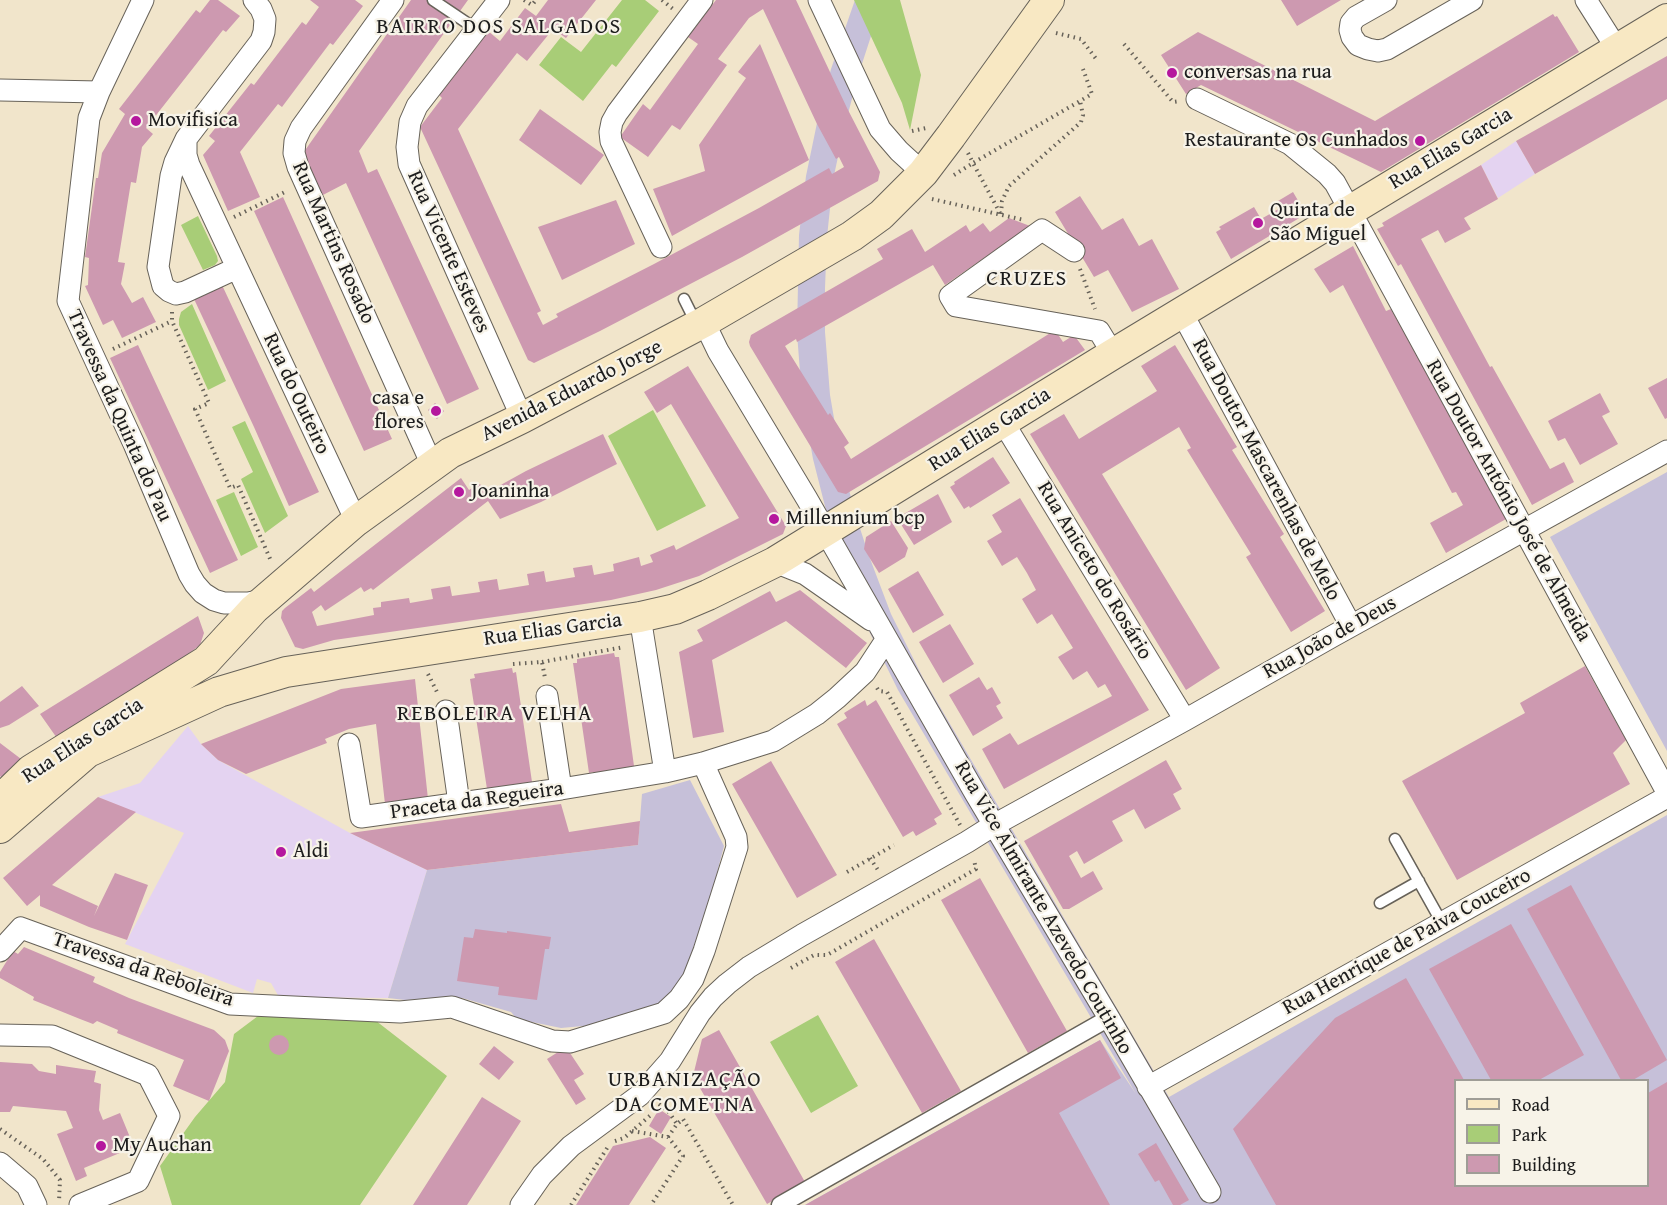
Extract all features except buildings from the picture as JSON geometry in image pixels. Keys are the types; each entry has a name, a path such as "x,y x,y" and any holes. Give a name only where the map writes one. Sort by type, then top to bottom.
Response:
{"main road":[{"name":"Avenida Eduardo Jorge","path":"236,630 273,593 356,521 450,453 522,418 700,324 852,236 881,215 914,182 951,136 1049,0"},
{"name":"Rua Elias Garcia","path":"0,828 88,752 219,692 251,682 286,672 431,660 642,631 675,609 775,562 1003,422 1106,343 1182,313 1667,19"},
{"name":"Rua Elias Garcia","path":"0,800 31,770 206,661 236,630"},
{"path":"236,630 237,652 241,666 251,682"}],"street":[{"name":"Travessa da Quinta do Pau","path":"143,0 89,118 68,301 195,584 203,593 224,603 248,603 273,593"},
{"path":"237,268 177,294 163,286 158,267 175,162 186,139 261,41 265,19 254,0"},
{"name":"Rua Vicente Esteves","path":"499,0 417,106 410,122 407,156 522,418"},
{"path":"661,247 611,141 610,132 617,113 702,0"},
{"path":"819,0 880,129 893,145 914,182"},
{"path":"1386,0 1356,17 1351,23 1352,37 1358,45 1378,51 1387,49 1472,0"},
{"path":"1586,0 1617,49"},
{"name":"Rua Martins Rosado","path":"391,1 301,128 295,141 294,153 305,183 432,465"},
{"path":"0,90 99,92"},
{"name":"Rua Doutor António José de Almeida","path":"1197,99 1290,144 1335,183 1667,792"},
{"name":"Rua do Outeiro","path":"186,139 186,155 189,165 356,521"},
{"path":"1074,251 1042,230 950,296 956,306 1106,343"},
{"name":"Rua Doutor Mascarenhas de Melo","path":"1182,313 1351,626"},
{"name":"Rua Vice Almirante Azevedo Coutinho","path":"700,324 825,532 1210,1192"},
{"name":"Rua Aniceto do Rosário","path":"1003,422 1185,720"},
{"name":"Rua João de Deus","path":"521,1205 542,1175 571,1146 640,1095 670,1061 700,1013 713,997 749,967 958,848 994,825 1667,451"},
{"name":"Rua Vice Almirante Azevedo Coutinho","path":"775,562 805,574 882,631"},
{"path":"642,631 665,772"},
{"name":"Praceta da Regueira","path":"349,744 361,817 561,789 703,764 773,741 818,714 865,672 882,631"},
{"path":"547,696 561,789"},
{"path":"446,711 459,803"},
{"name":"Travessa da Reboleira","path":"0,951 21,928 230,1004 400,1012 452,1006 552,1041 570,1042 664,1013 679,999 693,979 737,847 736,837 703,764"},
{"name":"Rua Henrique de Paiva Couceiro","path":"1148,1087 1667,797"},
{"path":"780,1205 1109,1018"},
{"path":"0,1035 52,1035 148,1075 169,1116 138,1181 80,1205"},
{"path":"0,1163 27,1186 36,1205"}],"lane":[{"path":"434,0 476,29"},
{"path":"684,299 700,324"},
{"path":"1395,839 1442,922"},
{"path":"1380,903 1419,881"}],"path":[{"path":"524,0 532,5 536,0"},
{"path":"1057,33 1081,39 1097,60"},
{"path":"1124,44 1173,102 1197,99"},
{"path":"973,163 1092,94 1083,69"},
{"path":"1001,214 1002,201 1009,186 1081,122 1083,115 1080,101"},
{"path":"951,136 964,146 1001,214"},
{"path":"914,182 1001,214"},
{"path":"217,225 305,183"},
{"path":"1074,251 1101,323 1106,343"},
{"path":"177,294 172,310 172,321 209,403 195,409 230,488 238,485 273,593"},
{"path":"94,358 172,321"},
{"path":"508,665 542,662 642,631"},
{"path":"542,662 547,696"},
{"path":"865,672 879,691 887,692 962,831"},
{"path":"847,872 894,845"},
{"path":"788,970 814,955 827,955 976,869 972,852"},
{"path":"659,1104 668,1111 677,1124"},
{"path":"668,1137 683,1119 733,1205"},
{"path":"0,1129 43,1159 60,1180 60,1205"},
{"path":"632,1131 668,1137 683,1156 651,1205"}],"shaded area":[{"path":"855,0 873,30 858,76 833,180 825,288 825,332 830,395 840,453 854,510 891,614 923,678 1169,1097 1667,815 1667,1205 805,1205 1100,1040 1136,1094 898,690 866,625 828,518 813,459 802,398 797,333 799,235 806,176 831,69"},
{"path":"1516,141 1535,174 1498,198 1481,165"},
{"path":"1667,472 1667,751 1550,537"},
{"name":"Aldi","path":"188,726 201,744 218,760 350,833 427,870 388,998 279,997 271,983 257,979 253,993 125,944 184,833 98,797 140,783"},
{"path":"690,780 724,846 697,951 687,977 656,1009 605,1024 561,1028 516,1018 511,1012 462,998 405,1000 388,998 427,870 638,845 642,794"}],"green space":[{"path":"622,0 645,0 659,11 616,67 612,64 583,101 539,65 561,37 581,52"},
{"path":"854,0 900,0 921,75 910,130 902,103"},
{"path":"198,216 218,261 215,265 203,270 181,225"},
{"path":"192,304 226,381 208,390 179,325 181,312"},
{"path":"653,410 706,506 657,531 608,436"},
{"path":"245,421 288,516 265,533 241,479 253,472 232,427"},
{"path":"234,492 258,547 241,556 216,500"},
{"path":"262,1013 371,1017 447,1076 360,1205 172,1205 160,1166 195,1117 225,1082 234,1034"},
{"path":"818,1015 858,1086 811,1113 770,1042"}],"place":[{"name":"conversas na rua","path":"1172,73"},
{"name":"Movifisica","path":"136,121"},
{"name":"Restaurante Os Cunhados","path":"1420,141"},
{"name":"Quinta de São Miguel","path":"1258,223"},
{"name":"casa e flores","path":"436,411"},
{"name":"Joaninha","path":"459,492"},
{"name":"Millennium bcp","path":"774,519"},
{"name":"Aldi","path":"281,852"},
{"name":"My Auchan","path":"101,1146"}],"district":[{"name":"BAIRRO DOS SALGADOS","path":"499,27"},
{"name":"CRUZES","path":"1027,279"},
{"name":"REBOLEIRA VELHA","path":"495,714"},
{"name":"URBANIZAÇÃO DA COMETNA","path":"685,1092"}]}
